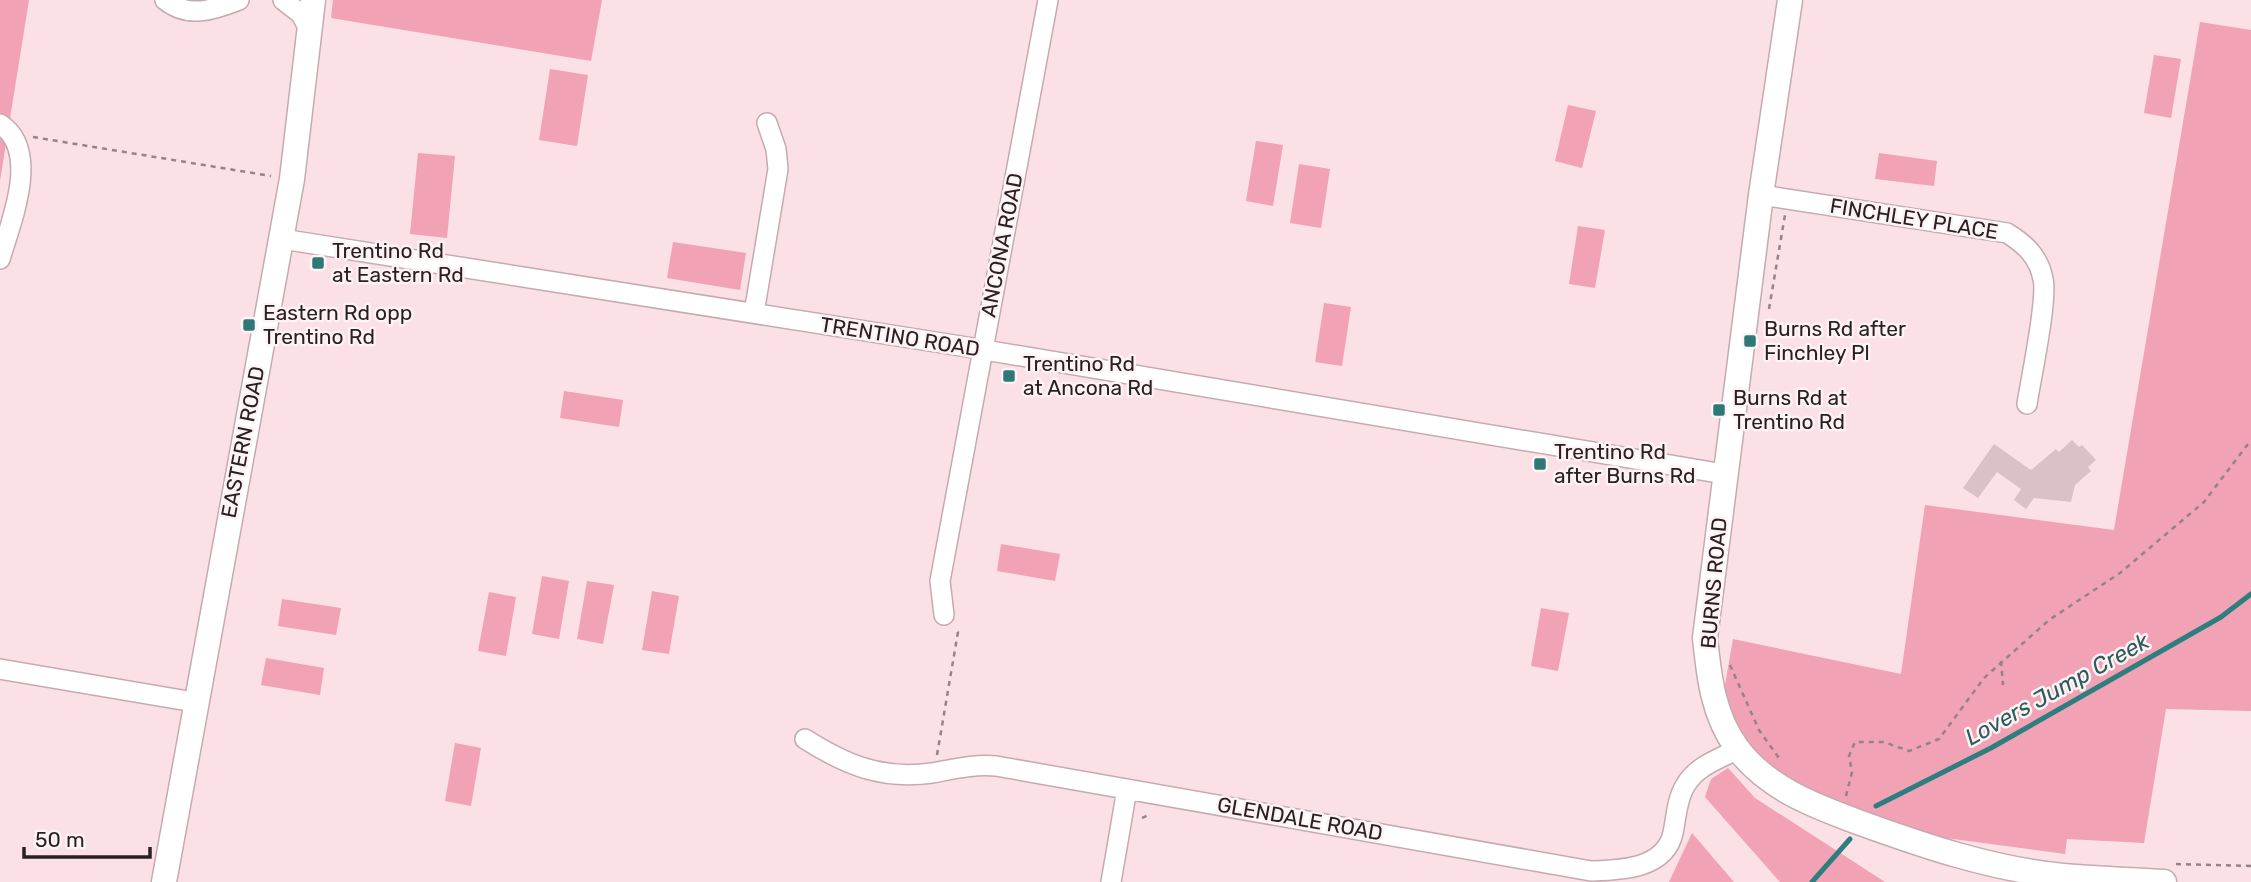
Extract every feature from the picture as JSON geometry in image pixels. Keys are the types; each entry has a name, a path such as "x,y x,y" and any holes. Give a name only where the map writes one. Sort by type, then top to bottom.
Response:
{"main road":[{"name":"EASTERN ROAD","path":"164,882 194,702 282,239 292,179 313,0"},
{"name":"BURNS ROAD","path":"1790,0 1761,195 1705,638 1712,697 1738,749 1762,776 1806,803 1908,841 1995,865 2034,872 2169,873"}],"street":[{"path":"165,0 174,7 196,12 239,0"},
{"path":"283,0 301,14 310,31"},
{"name":"ANCONA ROAD","path":"944,615 940,581 1048,0"},
{"path":"754,313 778,169 776,149 766,123"},
{"path":"0,260 13,217 22,164 13,133 1,125"},
{"name":"FINCHLEY PLACE","path":"1761,195 2007,233 2022,242 2032,252 2044,281 2027,404"},
{"name":"TRENTINO ROAD","path":"282,239 983,350 1724,474"},
{"path":"0,669 194,702"},
{"name":"GLENDALE ROAD","path":"805,739 844,763 899,776 986,765 1591,871 1616,870 1652,862 1660,856 1672,838 1685,786 1703,766 1738,749"},
{"path":"1111,882 1127,789"}],"path":[{"path":"39,138 292,179"},
{"path":"1767,321 1789,200"},
{"path":"1845,799 1853,772 1849,756 1855,742 1884,742 1909,751 1939,739 2001,661 2049,620 2120,573 2204,502 2251,440"},
{"path":"934,772 958,632 944,615"},
{"path":"1726,655 1759,730 1789,769"},
{"path":"2001,661 2003,685"},
{"path":"2169,873 2251,866"}],"shaded area":[{"path":"0,0 29,0 0,181"},
{"path":"333,0 602,0 591,61 331,18"},
{"path":"2200,22 2251,30 2251,711 2166,709 2144,843 2067,839 2065,854 1916,834 1799,791 1735,737 1723,696 1733,639 1901,674 1925,505 2114,530"},
{"path":"2154,55 2181,59 2171,118 2144,113"},
{"path":"550,69 588,75 577,146 539,140"},
{"path":"1568,105 1596,111 1582,168 1555,161"},
{"path":"1256,141 1283,145 1273,206 1246,201"},
{"path":"418,153 455,156 447,238 410,234"},
{"path":"1879,153 1937,161 1934,186 1875,179"},
{"path":"1299,164 1330,169 1321,228 1290,223"},
{"path":"1578,226 1605,230 1595,288 1569,284"},
{"path":"673,242 746,253 740,290 667,278"},
{"path":"1324,303 1351,307 1342,366 1315,362"},
{"path":"564,391 623,400 619,427 560,418"},
{"path":"1001,544 1060,554 1055,581 997,571"},
{"path":"542,576 569,581 559,639 532,634"},
{"path":"587,581 614,585 603,644 577,639"},
{"path":"652,591 679,596 669,654 642,650"},
{"path":"489,592 516,597 506,656 478,651"},
{"path":"282,599 341,608 336,635 278,626"},
{"path":"1541,608 1569,613 1558,671 1531,666"},
{"path":"266,658 324,668 320,695 261,685"},
{"path":"455,743 481,748 471,806 445,801"},
{"path":"1728,768 1755,798 1885,882 1780,882 1705,797 1711,779"},
{"path":"1692,833 1734,882 1669,882"}],"building":[{"path":"2072,440 2079,447 2082,445 2096,460 2088,467 2091,471 2075,485 2071,502 2034,498 2026,509 2014,500 2021,489 1997,472 1978,498 1963,488 1994,444 2031,470 2056,449 2059,452"}],"waterway":[{"name":"Lovers Jump Creek","path":"1876,806 1991,748 2221,617 2251,594"},
{"name":"Lovers Jump Creek","path":"1812,882 1850,839"}],"place":[{"name":"Trentino Rd at Eastern Rd","path":"318,263"},
{"name":"Eastern Rd opp Trentino Rd","path":"249,325"},
{"name":"Burns Rd after Finchley Pl","path":"1750,341"},
{"name":"Trentino Rd at Ancona Rd","path":"1009,376"},
{"name":"Burns Rd at Trentino Rd","path":"1719,410"},
{"name":"Trentino Rd after Burns Rd","path":"1540,464"}]}
